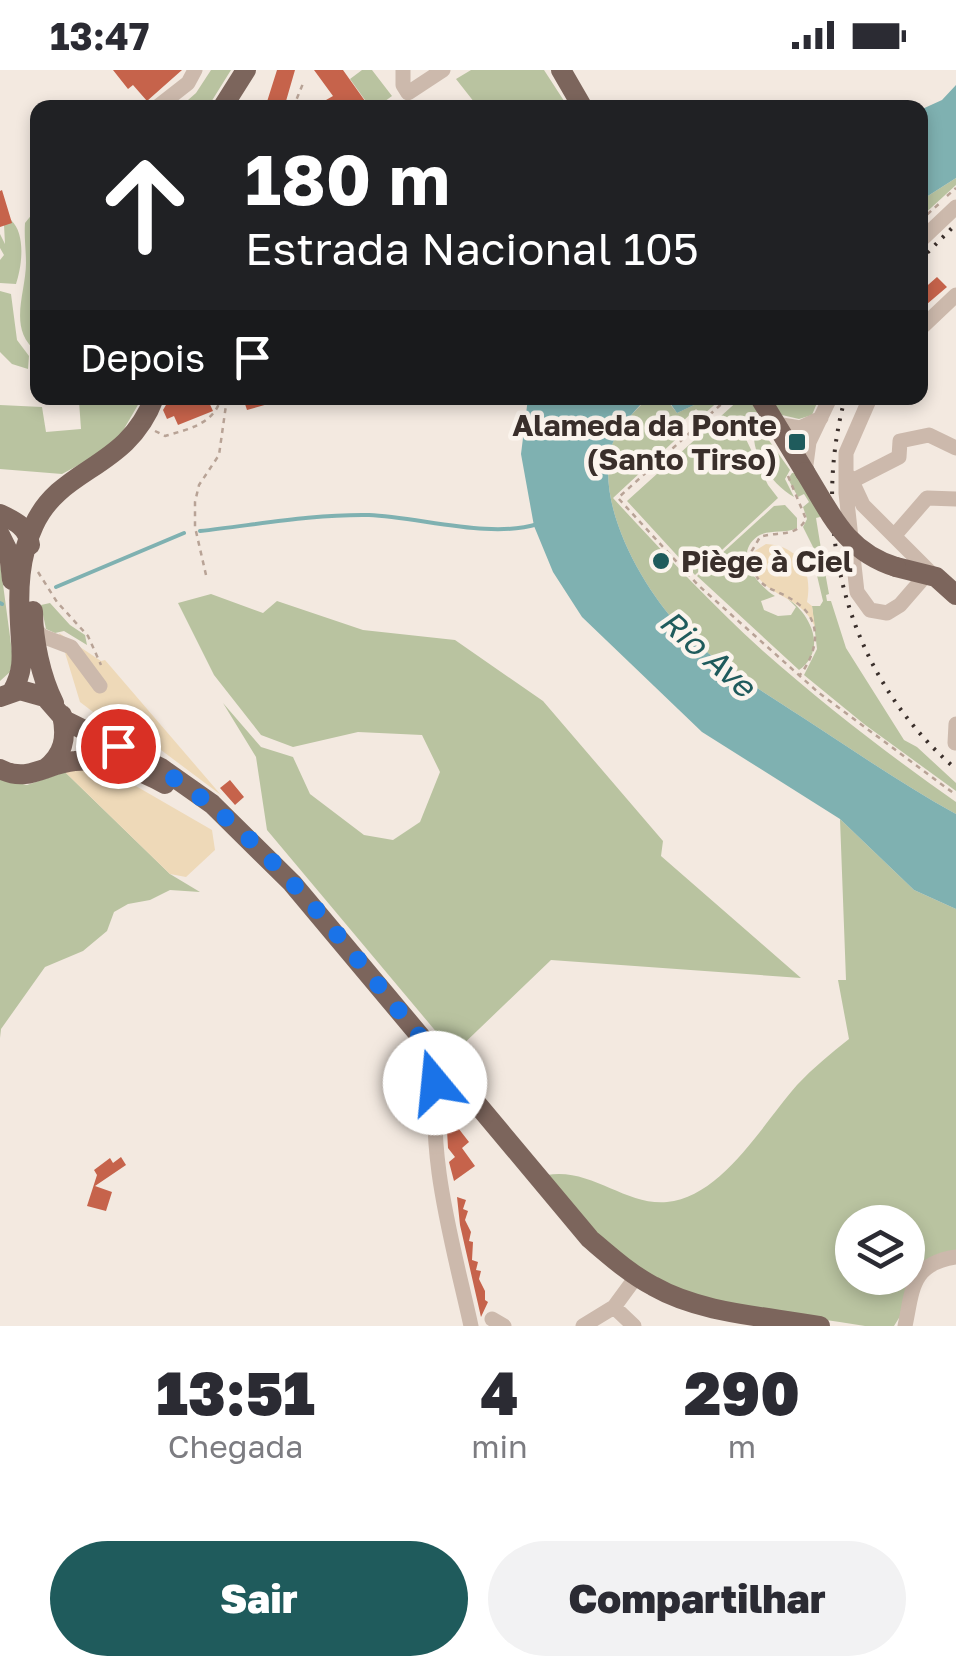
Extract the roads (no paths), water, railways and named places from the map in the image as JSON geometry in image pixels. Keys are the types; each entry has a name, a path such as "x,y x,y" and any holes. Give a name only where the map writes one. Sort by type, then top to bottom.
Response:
{"main road":[{"path":"227,100 246,70"},
{"path":"561,70 578,100"},
{"path":"26,627 19,582 29,537 44,507 57,492 124,446 151,405"},
{"path":"768,411 798,471 845,536 872,560 931,576 956,595"},
{"path":"6,694 24,666 31,587 47,520 68,486"},
{"path":"0,513 27,514 44,507"},
{"path":"0,513 16,522 29,537"},
{"path":"0,535 12,566 13,595 58,710 64,742 59,755 39,772"},
{"path":"6,694 33,692 74,725 185,783 261,851 590,1239 636,1277 701,1305 820,1326"},
{"path":"0,769 17,775 77,760 134,770 186,795 261,851"}],"street":[{"path":"166,100 188,83 194,70"},
{"path":"403,70 403,85 408,93 443,70"},
{"path":"928,233 956,207"},
{"path":"928,321 956,295"},
{"path":"798,471 827,405"},
{"path":"846,464 852,481 855,504 857,592 870,610 887,614 931,576 900,541 855,504 846,464 846,454 867,405"},
{"path":"768,411 800,428 821,418"},
{"path":"852,481 899,457 900,441 928,435 956,448"},
{"path":"906,598 896,567 904,562 900,541 927,498 956,499"},
{"path":"26,627 71,647 100,686"},
{"path":"43,672 46,654 60,643"},
{"path":"954,742 956,724"},
{"path":"439,1060 435,1083 440,1186 471,1326"},
{"path":"905,1326 916,1276 936,1260 956,1257"},
{"path":"583,1326 614,1307 636,1277"},
{"path":"614,1307 634,1326"}],"water":[{"path":"956,85 956,178 928,196 928,106 942,100"},
{"name":"Rio Ave","path":"527,405 641,405 616,436 608,471 616,519 651,590 680,627 754,686 956,814 956,909 914,890 840,819 702,732 582,617 553,572 534,526 521,454"},
{"path":"671,405 694,405 677,413"}],"waterway":[{"path":"200,531 348,515 477,528 538,524"},
{"path":"56,587 184,533"}],"railway":[{"path":"928,252 956,224"},
{"path":"844,405 835,449 832,500 836,550 847,600 864,647 888,691 919,732 956,769"}],"place":[{"name":"Alameda da Ponte (Santo Tirso)","path":"797,442"},
{"name":"Piège à Ciel","path":"661,561"}]}
